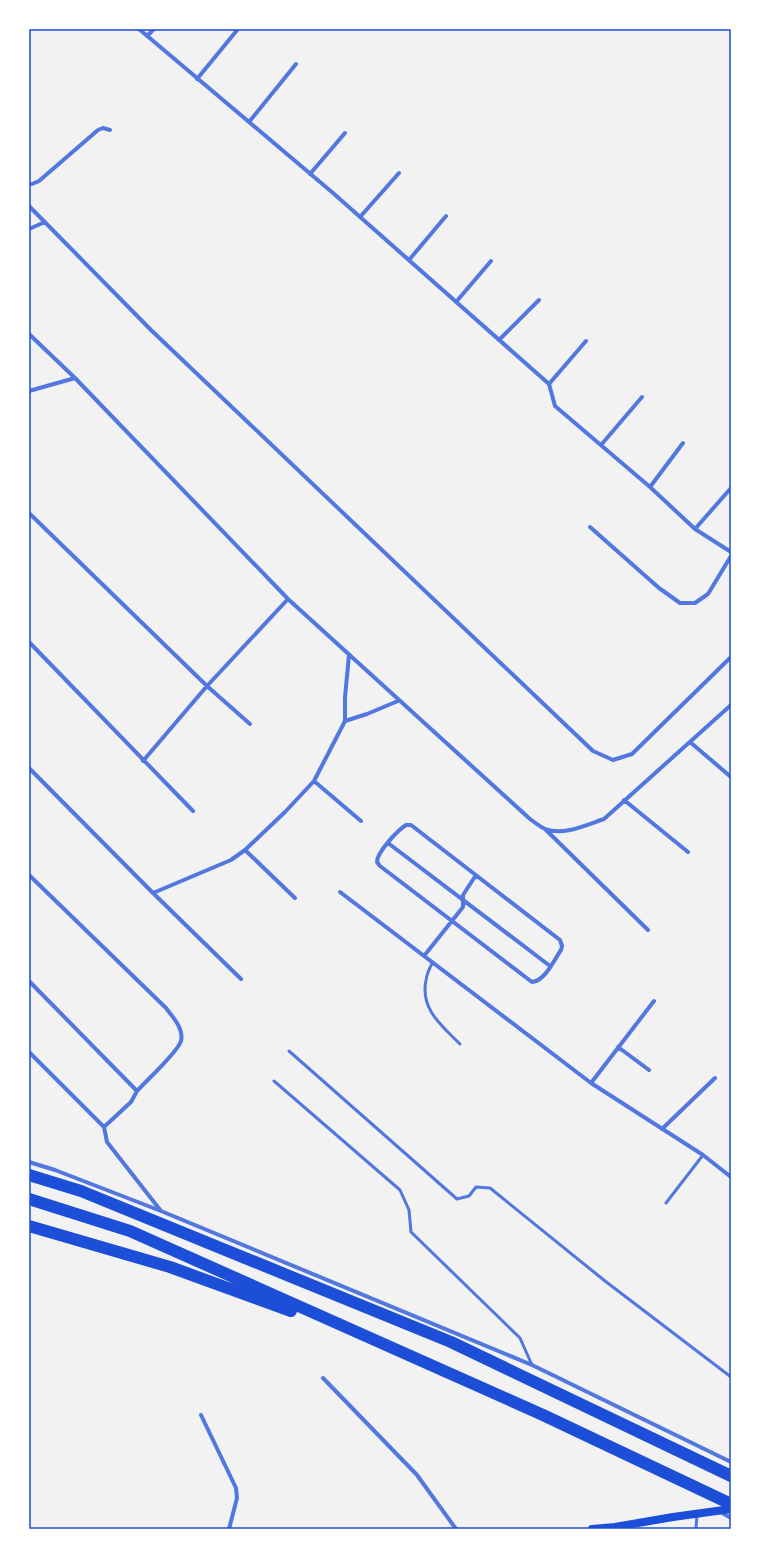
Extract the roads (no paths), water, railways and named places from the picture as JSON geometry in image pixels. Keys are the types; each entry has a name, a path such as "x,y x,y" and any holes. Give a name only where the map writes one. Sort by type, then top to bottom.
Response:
{"highway":[{"path":"29,1175 81,1191 451,1342 731,1476"},
{"path":"29,1199 130,1230 543,1415 731,1504"},
{"path":"29,1226 170,1267 381,1343"}],"main road":[{"path":"592,1529 616,1528 731,1509"}],"street":[{"path":"139,29 360,217 549,384 555,406 650,487 694,529 731,552"},
{"path":"147,36 154,29"},
{"path":"197,79 238,29"},
{"path":"249,122 296,64"},
{"path":"29,184 39,181 98,130 103,128 110,130"},
{"path":"310,174 345,133"},
{"path":"360,217 399,173"},
{"path":"29,206 151,330 593,751 613,760 632,754 731,657"},
{"path":"409,260 446,216"},
{"path":"29,229 45,222"},
{"path":"456,302 492,261"},
{"path":"499,340 539,300"},
{"path":"29,334 75,378 288,599 398,701 530,819 544,828 648,930"},
{"path":"549,384 586,341"},
{"path":"29,391 75,378"},
{"path":"601,445 642,397"},
{"path":"650,487 683,443"},
{"path":"694,529 731,488"},
{"path":"29,513 207,686 250,724"},
{"path":"590,527 659,588 680,603 695,603 708,594 731,556"},
{"path":"143,761 207,686 288,599"},
{"path":"29,642 193,811"},
{"path":"153,893 231,860 245,850 285,812 314,781 345,721 345,698 349,655"},
{"path":"345,721 367,714 398,701"},
{"path":"544,828 563,831 604,819 731,705"},
{"path":"690,742 731,777"},
{"path":"29,768 241,979"},
{"path":"314,781 361,821"},
{"path":"624,800 688,852"},
{"path":"406,825 410,825 560,940 562,946 561,950 542,977 532,982 380,866 377,858 388,843 397,831 406,825"},
{"path":"388,843 550,966"},
{"path":"245,850 295,898"},
{"path":"29,875 166,1008 178,1025 181,1034 181,1042 174,1052 137,1091 131,1102 104,1127"},
{"path":"424,956 463,907 463,894 476,876"},
{"path":"340,892 591,1083 703,1155 731,1177"},
{"path":"29,981 137,1091"},
{"path":"591,1083 654,1001"},
{"path":"618,1047 649,1070"},
{"path":"29,1052 104,1127 108,1142 161,1211"},
{"path":"662,1129 714,1078"},
{"path":"29,1162 55,1170 161,1211 532,1365 731,1462"},
{"path":"323,1378 416,1475 456,1529"},
{"path":"201,1415 236,1488 237,1498 229,1529"},
{"path":"719,1511 731,1518"}],"lane":[{"path":"433,962 426,980 426,999 434,1018 460,1044"},
{"path":"289,1051 457,1199 469,1196 476,1187 490,1188 605,1281 731,1377"},
{"path":"274,1081 400,1190 409,1210 411,1232 520,1338 532,1365"},
{"path":"666,1203 703,1155"},
{"path":"696,1529 697,1514"}]}
